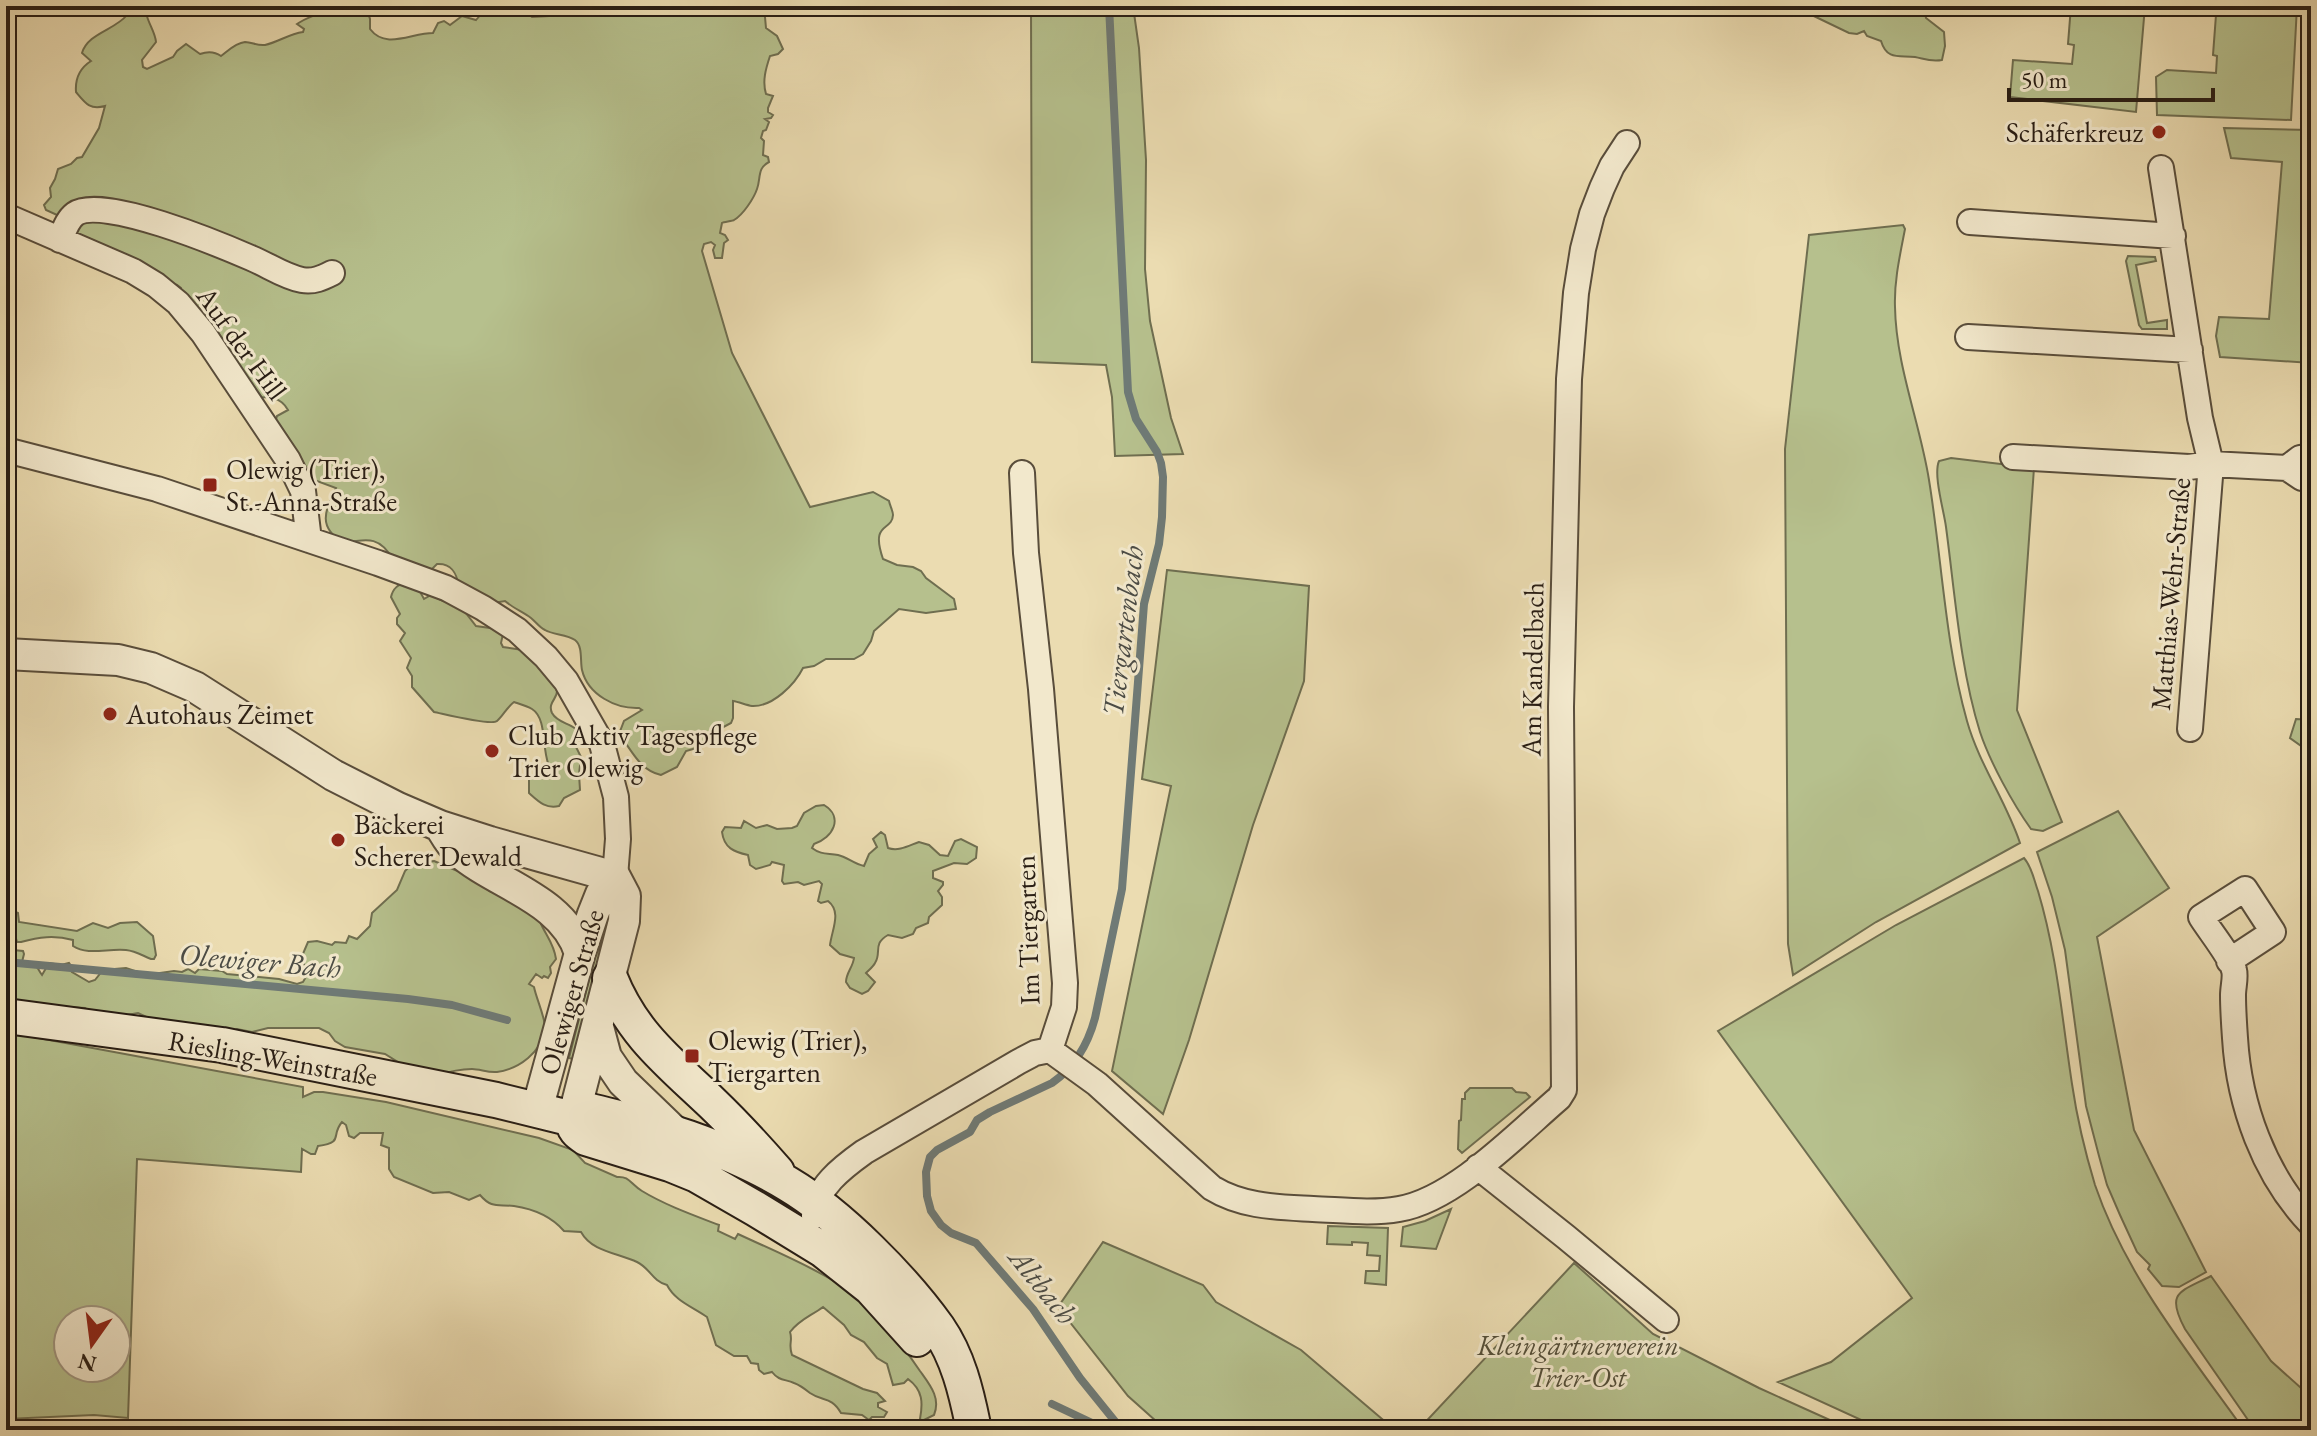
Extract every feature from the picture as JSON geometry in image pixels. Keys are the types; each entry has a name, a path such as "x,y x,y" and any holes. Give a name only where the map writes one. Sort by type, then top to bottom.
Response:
{"main road":[{"path":"610,978 623,1010 644,1038 801,1193"},
{"name":"Riesling-Weinstraße","path":"6,1016 222,1045 537,1110"},
{"name":"Olewiger Straße","path":"537,1110 573,1119"},
{"name":"Olewiger Straße","path":"587,1110 677,1134 801,1193 846,1229 893,1274 939,1329 965,1383 974,1428 929,1354 899,1317 871,1288 823,1250 697,1175 586,1138 573,1126 573,1119 587,1110"}],"street":[{"name":"Am Kandelbach","path":"1065,1060 1128,1111 1212,1188 1228,1198 1242,1203 1334,1210 1397,1209 1437,1196 1478,1167 1559,1098 1564,1090 1561,707 1569,379 1583,249 1602,188 1627,143"},
{"name":"Matthias-Wehr-Straße","path":"2161,168 2200,418 2211,464 2190,729"},
{"name":"Auf der Hill","path":"60,240 69,220 78,212 87,209 118,212 204,238 300,280 318,280 332,273"},
{"name":"Auf der Hill","path":"6,216 133,271 178,303 203,333 288,460 303,491 309,540"},
{"path":"1970,222 2173,236"},
{"path":"1968,337 2190,350"},
{"path":"6,450 146,486 446,588 509,624 546,657 566,681 602,744 616,797 618,839 615,877 625,896 626,908 573,1119"},
{"path":"2311,456 2300,458 2287,468 2302,478 2311,479"},
{"name":"Matthias-Wehr-Straße","path":"2013,457 2189,467 2211,464 2287,468"},
{"name":"Im Tiergarten","path":"1022,473 1026,553 1065,983 1065,1060"},
{"name":"Olewiger Straße","path":"6,654 118,660 162,672 203,692 333,775 398,808 440,826 615,877 601,894 580,953 537,1110"},
{"path":"440,826 455,849 546,908 570,931 580,953"},
{"path":"2229,961 2234,970 2237,1061 2247,1111 2269,1164 2300,1213 2311,1224"},
{"path":"598,1027 606,1057 623,1082 677,1134"},
{"path":"823,1250 801,1193 831,1181 864,1152 1035,1053 1065,1060"},
{"path":"1478,1167 1666,1320"}],"green space":[{"path":"118,6 148,6 147,14 156,42 142,60 143,67 147,69 173,57 186,44 200,54 211,52 221,56 241,43 270,44 303,32 304,29 297,24 330,6 368,6 370,29 384,38 399,39 433,33 438,23 444,21 450,25 462,16 476,20 491,11 509,16 518,11 532,17 549,16 558,6 764,6 766,28 777,36 783,49 770,56 765,75 766,94 773,96 768,112 773,115 765,119 769,122 761,138 764,141 763,155 768,157 769,162 761,170 751,201 734,220 722,223 720,233 728,240 724,243 722,258 715,258 715,245 711,242 704,244 702,251 732,353 810,507 873,492 889,501 892,520 879,538 883,559 921,571 954,599 956,609 926,613 899,609 874,631 863,654 854,659 826,659 803,668 789,687 768,703 752,706 733,701 731,723 714,732 700,747 686,751 677,767 661,775 647,769 619,734 624,721 642,710 612,703 590,687 582,670 580,650 575,640 545,630 505,601 493,603 459,587 455,574 446,565 437,564 430,571 394,561 384,547 374,541 344,543 335,537 326,518 336,488 314,480 286,434 275,423 277,416 288,410 274,398 255,398 200,319 202,311 194,309 181,297 181,288 177,285 93,260 64,215 46,210 44,205 51,197 50,188 58,169 82,157 99,128 105,106 86,103 76,92 76,83 81,70 91,61 82,53 85,46 127,15"},
{"path":"1031,6 1133,6 1139,48 1146,160 1145,269 1150,321 1171,418 1183,454 1115,456 1112,397 1106,365 1032,362"},
{"path":"1793,6 1924,6 1926,18 1944,32 1942,60 1890,54 1881,41 1867,36 1864,31 1849,33"},
{"path":"2071,6 2145,6 2136,112 2010,97 2013,60 2072,64 2074,45 2068,44"},
{"path":"2221,6 2297,6 2291,120 2157,115 2156,77 2167,70 2216,73 2217,56 2213,55 2216,15 2220,15"},
{"path":"2311,72 2311,118 2301,118 2304,75"},
{"path":"2224,128 2311,130 2311,363 2220,357 2216,336 2219,317 2269,319 2282,162 2231,158"},
{"path":"1903,225 1905,229 1895,288 1896,329 1929,480 1954,662 1972,737 2020,843 1876,922 1793,975 1788,944 1785,449 1809,235"},
{"path":"2128,256 2155,257 2156,261 2136,265 2147,323 2167,320 2167,329 2142,329 2139,325 2126,261"},
{"path":"1951,458 2034,468 2017,710 2062,822 2043,831 2031,829 2010,795 1984,744 1973,708 1938,484 1939,461"},
{"path":"1167,570 1309,586 1304,681 1253,825 1189,1040 1163,1114 1112,1071 1171,786 1142,779"},
{"path":"407,581 418,588 424,599 431,595 458,603 476,626 497,629 503,634 503,647 529,651 552,680 557,692 551,706 552,713 578,732 579,737 574,743 581,757 580,790 564,798 559,806 546,806 529,793 529,779 550,768 540,720 532,709 514,702 497,721 467,719 434,712 412,687 412,676 407,668 411,658 400,641 405,633 397,624 400,614 391,597 396,587"},
{"path":"2296,719 2311,720 2311,753 2290,738"},
{"path":"824,805 834,815 834,827 812,848 860,865 864,866 869,854 877,847 873,839 881,832 885,835 888,848 892,849 919,842 929,845 940,855 948,856 955,841 961,839 977,847 976,858 967,864 954,863 933,871 933,878 943,882 938,891 942,905 929,917 928,923 916,928 913,934 902,938 888,935 883,938 877,959 866,973 875,982 862,994 846,982 854,958 840,954 830,945 835,916 828,901 818,901 822,884 819,881 804,885 798,882 784,884 784,865 772,862 756,869 750,865 748,855 727,846 723,837 725,827 741,828 744,821 756,828 767,825 777,829 792,828 797,826 804,813"},
{"path":"2118,811 2169,888 2097,937 2134,1130 2206,1272 2179,1287 2162,1286 2148,1269 2150,1265 2137,1252 2107,1185 2086,1106 2065,950 2037,852"},
{"path":"2024,858 2034,878 2045,915 2076,1109 2095,1185 2141,1282 2244,1430 1883,1430 1778,1382 1831,1362 1912,1298 1718,1031 1896,925"},
{"path":"434,861 467,875 491,892 506,889 547,919 541,924 556,959 550,967 548,978 536,974 529,984 534,987 544,1020 543,1037 528,1058 505,1070 464,1069 441,1076 406,1067 385,1054 345,1047 319,1028 268,1028 252,1032 237,1029 226,1034 164,1025 138,1013 121,1016 68,1007 63,1012 6,1012 6,953 13,950 23,951 22,962 34,963 42,975 49,963 69,963 72,972 89,982 103,970 126,968 141,973 182,972 188,969 195,973 199,969 297,984 303,982 307,975 302,956 308,942 332,945 335,942 346,943 349,936 357,939 370,926 372,913 397,890 405,871 412,864"},
{"path":"6,908 18,913 19,922 77,931 93,923 108,928 120,923 137,922 153,936 156,955 151,959 126,950 85,951 73,946 73,940 59,938 17,942 15,935 9,943 6,942"},
{"path":"600,936 608,938 577,1060 569,1058"},
{"path":"6,1032 303,1087 303,1097 323,1092 386,1102 539,1138 573,1150 585,1163 625,1178 642,1191 679,1210 719,1225 718,1231 735,1239 738,1234 811,1268 847,1290 871,1310 902,1346 931,1387 936,1403 934,1415 922,1421 921,1397 913,1383 908,1379 893,1385 887,1364 823,1307 790,1332 792,1355 877,1393 885,1401 878,1403 878,1407 887,1412 884,1417 869,1420 862,1415 841,1413 830,1402 798,1385 772,1372 764,1374 758,1364 751,1363 747,1356 734,1356 716,1345 707,1317 679,1300 667,1285 641,1265 599,1248 581,1232 564,1231 554,1221 535,1211 492,1204 480,1195 469,1200 449,1192 433,1193 394,1177 389,1169 389,1148 381,1145 383,1133 360,1133 354,1138 349,1136 342,1122 334,1140 318,1146 315,1154 302,1149 301,1172 137,1159 132,1304 52,1304 52,1384 129,1384 128,1418 94,1415 6,1419"},
{"path":"1470,1088 1512,1088 1530,1097 1462,1153 1458,1149 1459,1121 1462,1099 1465,1099 1465,1093"},
{"path":"1451,1209 1436,1249 1401,1246 1403,1227"},
{"path":"1328,1226 1388,1228 1386,1285 1365,1283 1366,1271 1379,1271 1380,1256 1367,1255 1368,1243 1327,1244"},
{"path":"1103,1242 1203,1285 1216,1302 1301,1350 1395,1430 1166,1430 1128,1396 1058,1307"},
{"name":"Kleingärtnerverein Trier-Ost","path":"1574,1263 1653,1334 1759,1388 1852,1430 1418,1430"},
{"path":"2211,1276 2271,1361 2311,1397 2311,1430 2255,1430 2185,1329 2176,1300 2184,1290"}],"waterway":[{"name":"Tiergartenbach","path":"1109,6 1128,392 1136,419 1157,452 1163,477 1159,544 1144,604 1122,889 1095,1018 1080,1054 1052,1083 990,1112 977,1120 970,1132 937,1150 930,1157 926,1172 931,1211 941,1225 951,1233 976,1243 1033,1309 1080,1378 1122,1430"},
{"name":"Olewiger Bach","path":"6,962 408,999 452,1005 507,1020"},
{"name":"Olewiger Bach","path":"1052,1404 1107,1430"}],"place":[{"name":"Schäferkreuz","path":"2159,132"},
{"name":"Olewig (Trier), St.-Anna-Straße","path":"210,485"},
{"name":"Autohaus Zeimet","path":"110,714"},
{"name":"Club Aktiv Tagespflege Trier Olewig","path":"492,751"},
{"name":"Bäckerei Scherer Dewald","path":"338,840"},
{"name":"Olewig (Trier), Tiergarten","path":"692,1056"}],"water label":[{"name":"Altbach","path":"1043,1286"}]}
